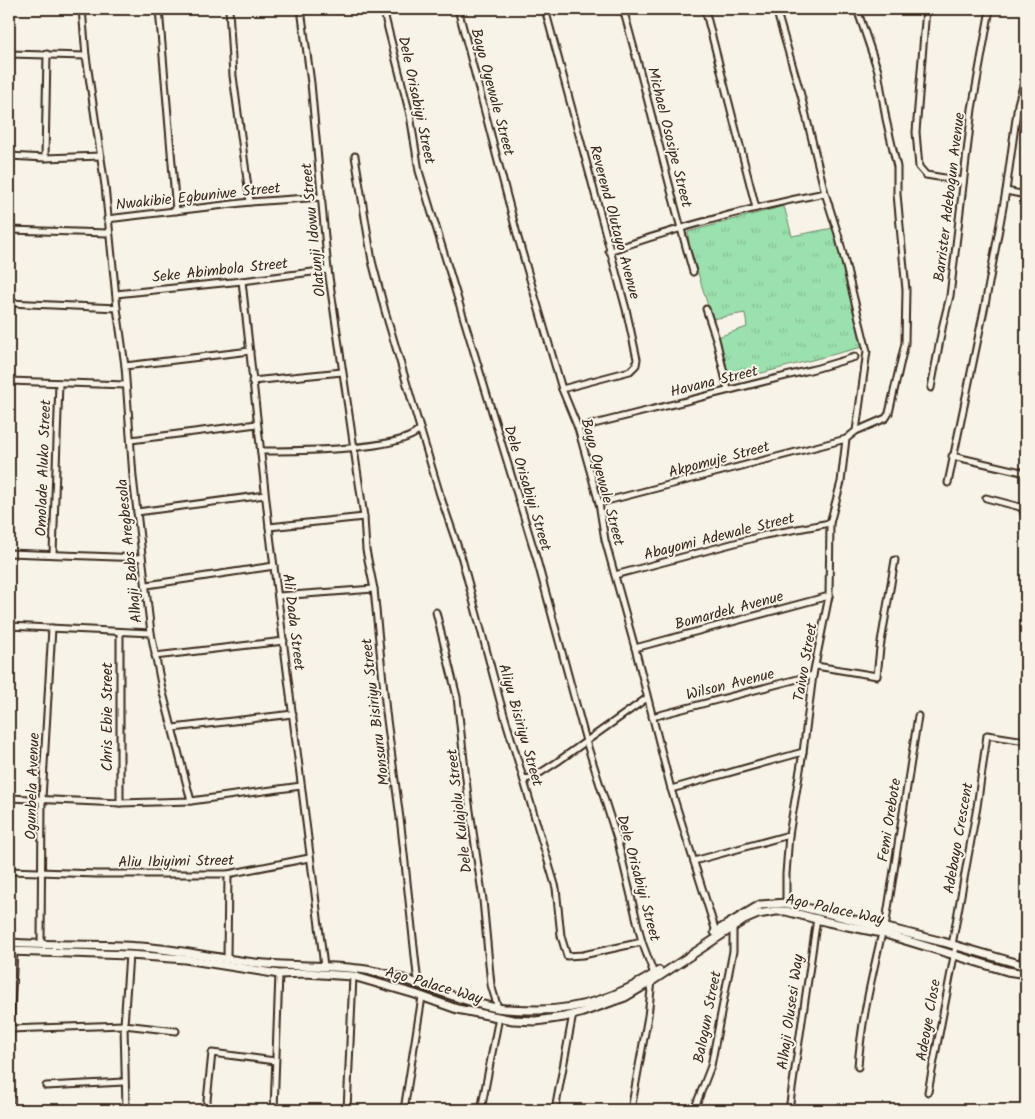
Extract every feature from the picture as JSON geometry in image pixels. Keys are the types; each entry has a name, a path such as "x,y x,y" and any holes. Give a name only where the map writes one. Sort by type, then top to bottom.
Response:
{"main road":[{"name":"Ago Palace Way","path":"9,943 141,947 290,966 324,966 381,973 498,1008 540,1010 576,1006 619,993 653,978 716,932 760,905 786,902 884,931 1024,966"},
{"name":"Ago Palace Way","path":"11,951 184,959 279,974 305,973 353,976 457,1009 513,1020 536,1021 573,1014 609,1004 625,997 733,927 750,917 766,912 786,910 835,924 884,931"},
{"name":"Ago Palace Way","path":"954,948 1008,970 1026,974"},
{"path":"375,982 381,973"},
{"path":"384,985 391,975"}],"street":[{"name":"Alhaji Babs Aregbesola","path":"82,9 86,56 101,156 108,233 125,366 137,512 147,585 151,634 191,801"},
{"path":"159,9 176,211"},
{"path":"229,9 233,76 250,202"},
{"name":"Olatunji Idowu Street","path":"300,9 311,84 328,270 353,448"},
{"name":"Dele Orisabiyi Street","path":"383,9 410,115 419,171 537,560 586,741 618,842 642,942 653,978"},
{"name":"Bayo Oyewale Street","path":"458,9 518,238 562,389 578,428 599,503 605,540 671,789 716,932"},
{"name":"Reverend Olutayo Avenue","path":"545,9 626,309 637,359 633,369 626,373 562,389"},
{"name":"Michael Ososipe Street","path":"623,9 693,272"},
{"path":"705,9 756,208"},
{"path":"776,9 868,351 856,431"},
{"path":"846,439 856,431 886,418 889,413 905,343 906,290 896,167 878,71 857,9"},
{"path":"926,9 916,132 919,168 926,175 963,181"},
{"name":"Barrister Adebogun Avenue","path":"931,388 950,296 972,109 990,9"},
{"path":"9,54 86,56"},
{"path":"45,158 46,54"},
{"path":"948,483 952,456 985,305 1006,191 1018,104 1026,75"},
{"path":"9,156 45,158 101,156"},
{"name":"Aliyu Bisiriyu Street","path":"355,156 372,261 420,429 462,559 500,701 556,888 561,936 568,956 583,956 642,942"},
{"path":"1006,191 1026,195"},
{"path":"609,251 681,227 825,192"},
{"name":"Nwakibie Egbuniwe Street","path":"107,219 250,202 322,197"},
{"path":"9,230 108,233"},
{"name":"Seke Abimbola Street","path":"116,294 328,270"},
{"name":"Ali Dada Street","path":"242,281 265,494 324,966"},
{"path":"9,303 117,308"},
{"path":"706,309 716,339 728,390"},
{"path":"125,366 250,351"},
{"name":"Havana Street","path":"578,428 855,357"},
{"path":"252,381 342,372"},
{"path":"9,381 126,385"},
{"name":"Omolade Aluko Street","path":"53,554 59,383"},
{"path":"131,440 257,424"},
{"path":"261,451 353,448 386,443 418,432 420,429"},
{"name":"Akpomuje Street","path":"599,503 846,439"},
{"name":"Taiwo Street","path":"786,902 789,835 803,752 813,675 829,596 830,523 841,482 846,439"},
{"name":"Monsuru Bisiriyu Street","path":"353,448 364,517 366,550 374,588 386,712 401,826 417,974 420,984"},
{"path":"952,456 1026,473"},
{"path":"137,512 265,494"},
{"path":"986,498 1020,507 1023,510 1026,522"},
{"path":"269,527 364,517"},
{"name":"Abayomi Adewale Street","path":"615,576 765,535 830,523"},
{"path":"9,553 142,558"},
{"path":"816,666 877,676 895,560"},
{"path":"147,585 274,566"},
{"path":"278,596 374,588"},
{"name":"Bomardek Avenue","path":"635,648 829,596"},
{"name":"Dele Kulajolu Street","path":"436,612 457,697 468,797 483,900 490,976 498,1008"},
{"path":"9,626 151,634"},
{"name":"Ogunbela Avenue","path":"41,945 42,799 52,628"},
{"name":"Chris Ebie Street","path":"120,632 120,803"},
{"path":"155,656 284,641"},
{"name":"Wilson Avenue","path":"652,717 813,675"},
{"path":"524,780 542,772 647,698"},
{"path":"173,728 293,714"},
{"name":"Femi Orebote","path":"858,1066 872,974 884,931 918,716"},
{"name":"Adebayo Crescent","path":"954,948 987,735 1026,741"},
{"path":"671,789 803,752"},
{"path":"9,798 120,803 191,801 301,786"},
{"path":"694,861 789,835"},
{"name":"Aliu Ibiyimi Street","path":"9,871 97,874 228,874 309,858"},
{"path":"227,959 228,874"},
{"name":"Alhaji Olusesi Way","path":"789,1110 817,918"},
{"name":"Balogun Street","path":"694,1110 712,1066 733,951 733,927"},
{"path":"1024,966 1026,935"},
{"name":"Adeoye Close","path":"928,1092 954,948"},
{"path":"9,1110 11,951"},
{"path":"126,1110 124,1025 129,955"},
{"path":"274,1110 279,974"},
{"path":"347,1110 353,976"},
{"path":"631,1110 653,978"},
{"path":"404,1110 422,997"},
{"path":"555,1110 573,1014"},
{"path":"481,1110 499,1017"},
{"path":"9,1030 124,1025 176,1031"},
{"path":"206,1110 212,1053 276,1061"},
{"path":"46,1086 124,1082"}],"green space":[{"path":"784,206 792,236 833,228 862,347 731,381 718,337 747,327 745,313 712,319 689,244 688,232"}]}
